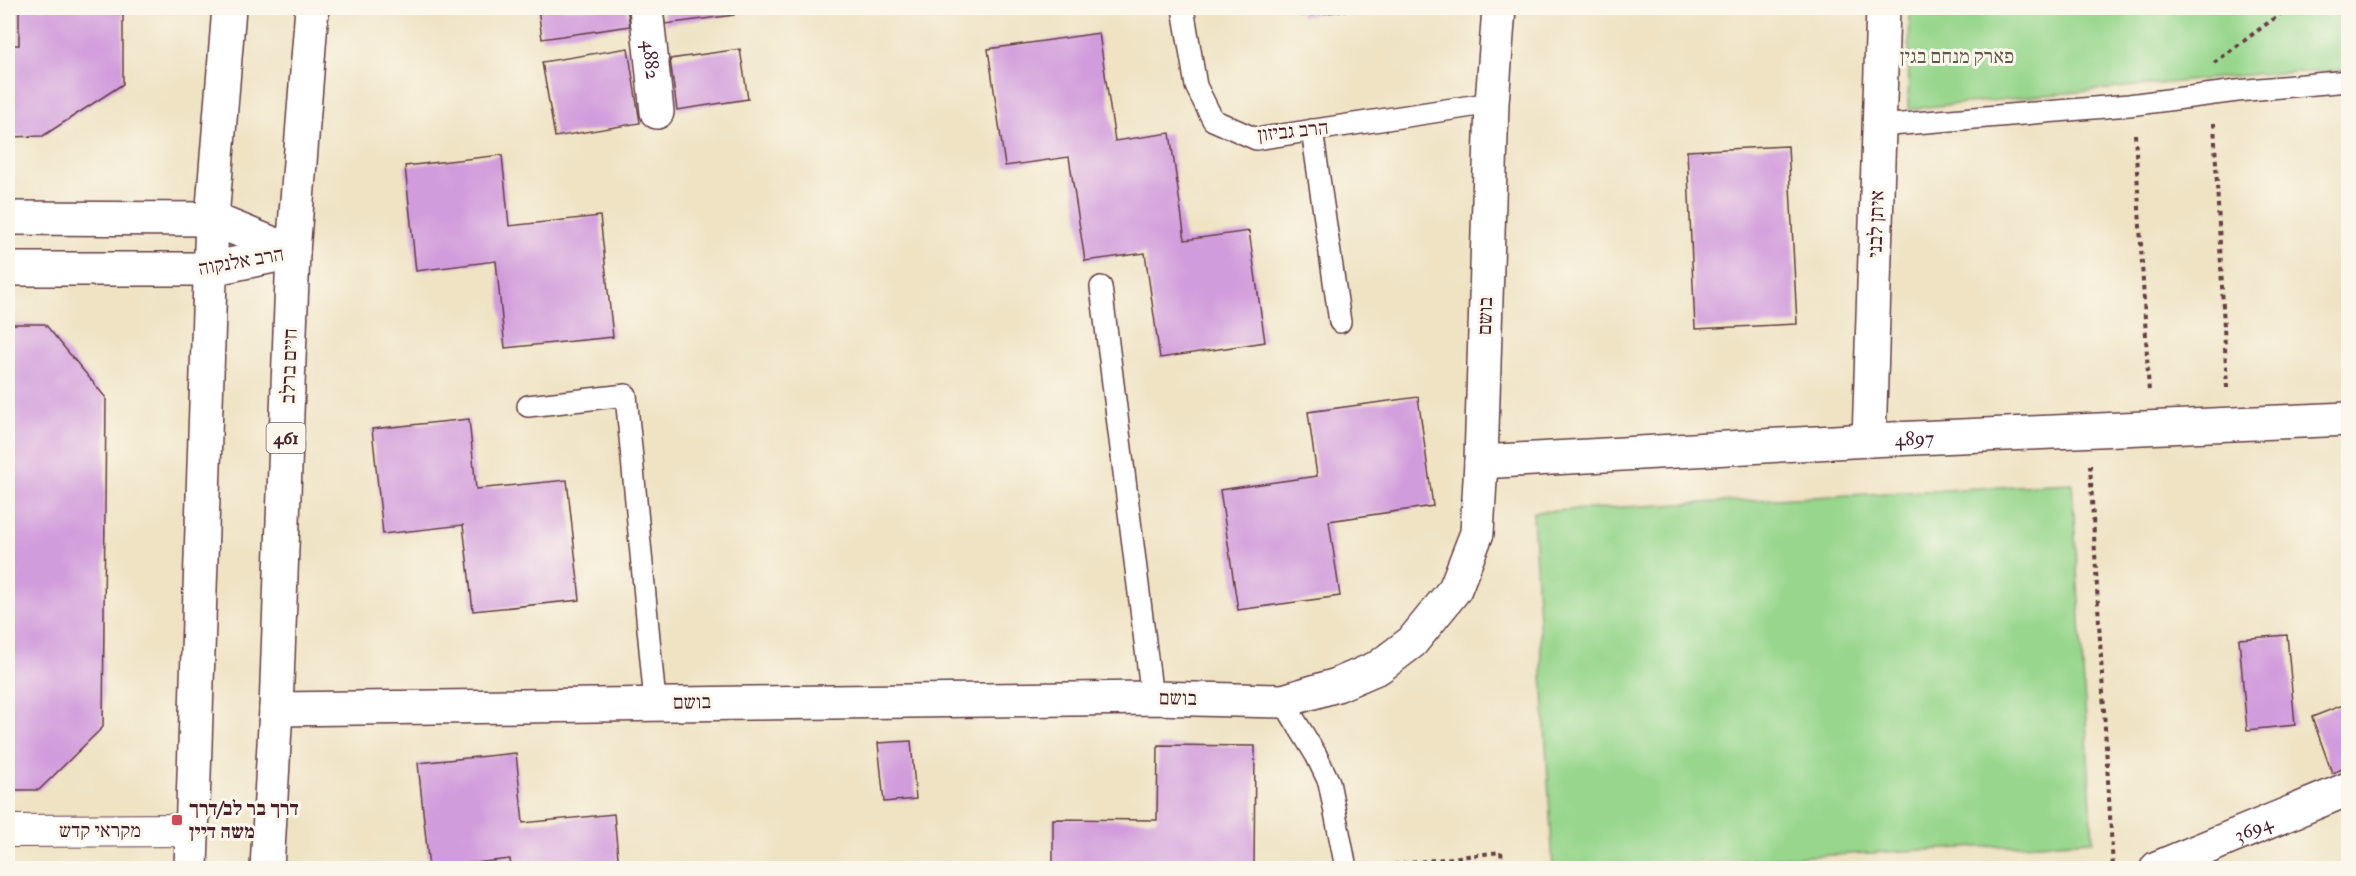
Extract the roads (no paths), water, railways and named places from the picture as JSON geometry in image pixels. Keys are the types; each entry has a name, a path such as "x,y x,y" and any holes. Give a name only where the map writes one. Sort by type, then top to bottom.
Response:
{"street":[{"path":"191,868 212,219 230,8"},
{"name":"חיים ברלב","path":"267,868 276,709 293,252 312,8"},
{"name":"4882","path":"646,8 657,112"},
{"name":"בושם","path":"276,709 655,702 1152,698 1283,700 1336,685 1379,667 1412,642 1455,588 1476,533 1481,462 1492,103 1499,8"},
{"name":"איתן לבני","path":"1869,440 1883,8"},
{"name":"הרב אלנקוה","path":"8,218 212,219 293,252"},
{"name":"הרב אלנקוה","path":"8,269 210,269 293,252"},
{"name":"4897","path":"1481,462 1869,440 2349,419"},
{"name":"3694","path":"2157,868 2349,789"},
{"name":"מקראי קדש","path":"8,831 192,830"}],"lane":[{"name":"הרב גביזון","path":"1183,8 1196,86 1213,120 1256,139 1492,103"},
{"path":"1879,126 2134,104 2213,91 2349,81"},
{"path":"1312,130 1340,322"},
{"path":"1101,287 1152,698"},
{"path":"528,406 626,395 655,702"},
{"path":"1283,700 1316,755 1329,782 1346,868"}],"place":[{"name":"דרך בר לב/דרך משה דיין","path":"177,820"}],"park label":[{"name":"פארק מנחם בגין","path":"1957,56"}]}
